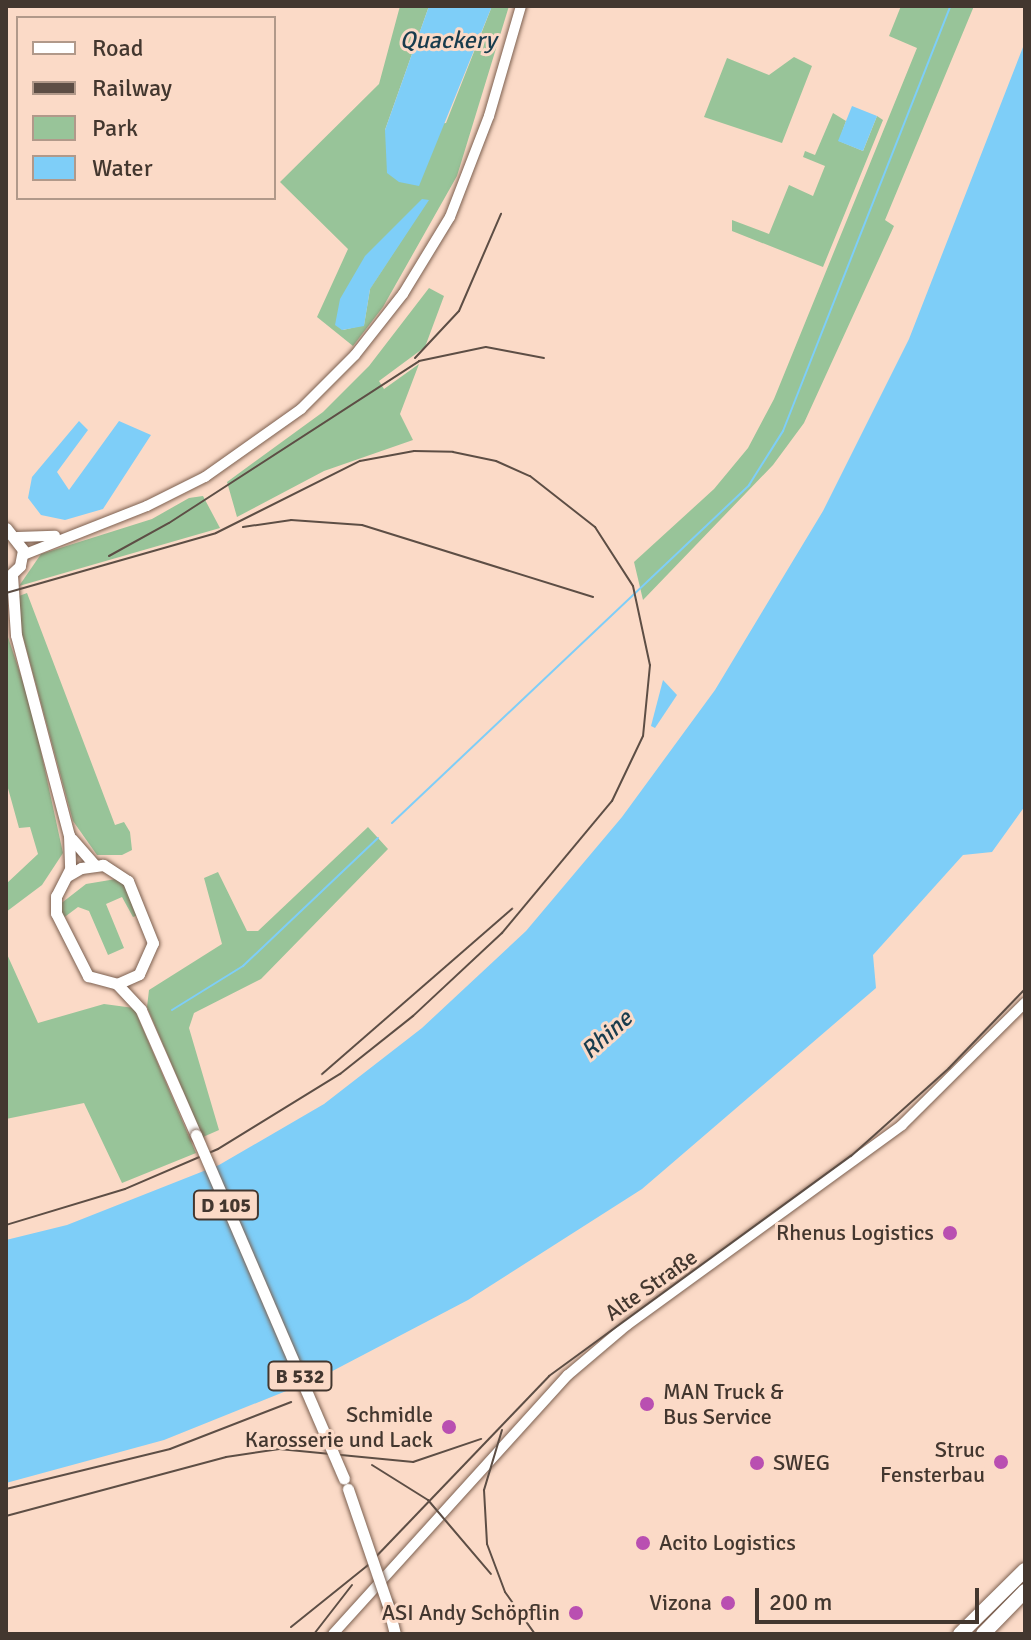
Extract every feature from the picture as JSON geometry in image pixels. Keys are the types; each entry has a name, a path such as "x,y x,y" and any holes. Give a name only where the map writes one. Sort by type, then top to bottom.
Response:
{"highway":[{"path":"960,1634 1025,1570"},
{"path":"983,1634 1025,1591"}],"main road":[{"path":"6,528 17,537 23,555 9,576 16,635"},
{"path":"6,611 16,635 69,835 67,876 56,896 56,913 78,965 97,981 117,984 139,974 153,943 128,881 111,867 95,865 67,876"},
{"path":"69,835 95,865"},
{"name":"D 105","path":"139,974 141,1010"},
{"name":"D 105","path":"117,984 141,1010 256,1275"},
{"name":"B 532","path":"256,1275 344,1478 395,1634"}],"street":[{"path":"23,555 147,506 243,453 301,409 355,355 403,294 450,217 485,127 521,6"},
{"path":"17,537 69,535"},
{"name":"Alte Straße","path":"333,1634 568,1375 627,1325 902,1125 1025,1003"}],"green space":[{"path":"400,6 429,6 385,130 446,123 492,6 509,6 457,176 383,307 353,346 317,317 348,249 280,182 379,84","holes":["428,200 370,289 364,325 343,330"]},
{"path":"901,6 974,6 885,220 894,226 804,423 773,465 643,600 634,562 714,489 748,448 774,399 917,48 889,36"},
{"path":"794,57 812,66 782,143 704,117 727,58 769,75"},
{"path":"833,113 846,121 839,141 863,151 877,116 883,120 823,267 732,231 732,220 769,234 789,185 813,196 825,166 803,157 805,151 815,155"},
{"path":"429,288 444,296 425,347 379,381 384,389 419,364 400,414 413,440 324,471 237,517 227,482 323,412 369,366"},
{"path":"203,496 220,528 19,586 41,554 152,519 189,498"},
{"path":"27,593 115,825 124,822 130,832 132,850 122,855 97,855 73,821 22,633 19,596"},
{"path":"6,631 31,706 63,853 42,885 6,912 6,884 38,854 30,827 19,828 6,781"},
{"path":"368,827 388,849 261,979 194,1013 189,1028 219,1130 203,1137 147,1007 149,990 222,944 204,878 218,872 247,931 258,931"},
{"path":"122,878 141,914 133,917 122,897 106,904 124,948 108,955 89,911 78,907 62,919 59,905 86,884"},
{"path":"6,952 38,1023 104,1004 134,1008 196,1153 122,1183 84,1103 6,1119"}],"water":[{"name":"Quackery","path":"429,6 492,6 419,186 399,182 387,173 385,130"},
{"name":"Rhine","path":"1025,42 1025,806 992,852 963,855 873,955 876,988 642,1189 468,1300 321,1377 164,1440 6,1483 6,1240 67,1225 219,1165 324,1104 422,1028 526,931 622,817 715,690 823,511 909,339"},
{"path":"852,106 877,116 863,151 838,141"},
{"path":"422,199 429,200 370,289 364,326 342,330 335,325 340,299 365,256"},
{"path":"79,421 88,430 57,472 69,490 119,421 151,435 103,509 65,520 41,515 28,498 32,477"},
{"path":"663,680 677,695 655,728 651,726"}],"waterway":[{"path":"392,823 749,485 783,431 950,6"},
{"path":"172,1010 243,966 378,838"}],"railway":[{"path":"415,358 459,311 501,214"},
{"path":"109,556 169,523 419,361 486,347 544,358"},
{"path":"6,593 216,533 360,461 414,451 453,452 496,461 530,476 595,527 633,586 650,665 643,736 612,801 502,933 413,1016 340,1074 218,1149 125,1189 6,1225"},
{"path":"243,527 291,520 362,525 593,597"},
{"path":"322,1074 512,909"},
{"path":"291,1627 367,1566 549,1376 851,1156 949,1068 1025,989"},
{"path":"6,1489 170,1449 291,1402"},
{"path":"502,1430 484,1490 487,1544 505,1592 535,1634"},
{"path":"6,1516 226,1457 279,1449 413,1462 481,1439"},
{"path":"372,1465 428,1500 491,1574"},
{"path":"314,1634 352,1585"}],"place":[{"name":"Rhenus Logistics","path":"950,1233"},
{"name":"MAN Truck & Bus Service","path":"647,1404"},
{"name":"Schmidle Karosserie und Lack","path":"449,1427"},
{"name":"Struc Fensterbau","path":"1001,1462"},
{"name":"SWEG","path":"757,1463"},
{"name":"Acito Logistics","path":"643,1543"},
{"name":"Vizona","path":"728,1603"},
{"name":"ASI Andy Schöpflin","path":"576,1613"}]}
